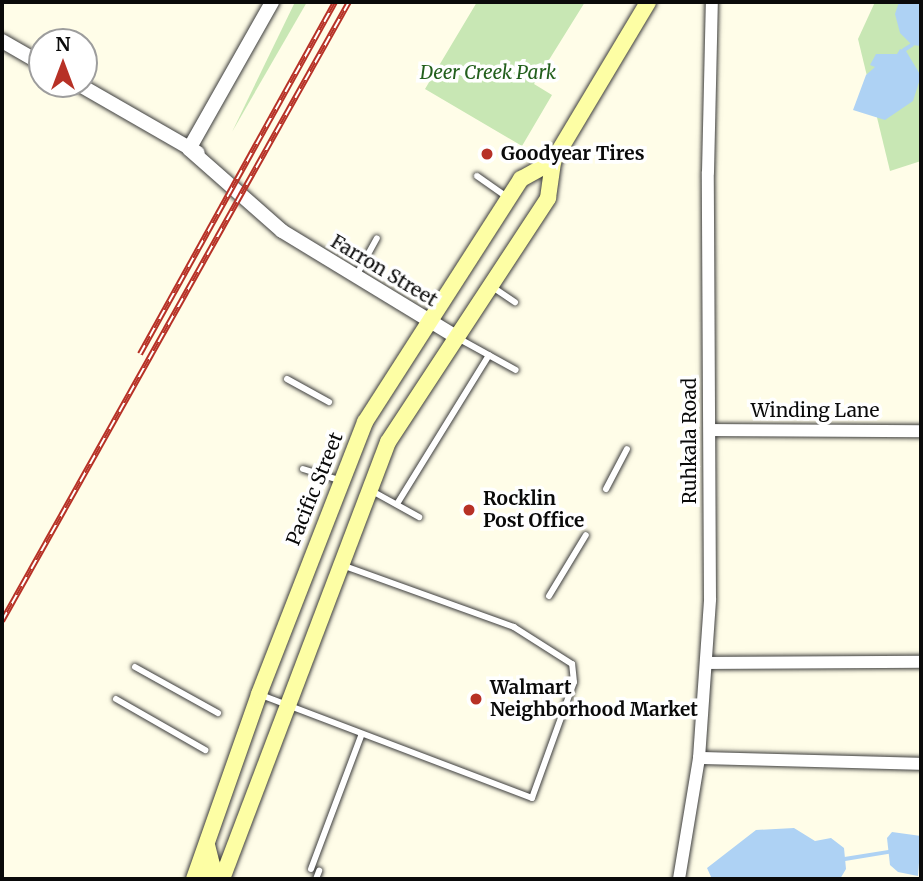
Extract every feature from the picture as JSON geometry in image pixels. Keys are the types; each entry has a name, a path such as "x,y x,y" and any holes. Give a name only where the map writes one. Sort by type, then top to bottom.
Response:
{"main road":[{"name":"Pacific Street","path":"222,879 286,702 387,442 548,198 553,161 648,2"},
{"name":"Pacific Street","path":"194,879 339,480 365,422 521,179 553,161"},
{"path":"207,845 212,865 207,879"}],"street":[{"path":"189,149 272,2"},
{"name":"Ruhkala Road","path":"679,879 699,758 707,663 712,2"},
{"path":"2,41 28,56"},
{"name":"Farron Street","path":"98,96 189,149 282,231 294,236 355,278 456,337"},
{"name":"Winding Lane","path":"709,429 921,431"},
{"path":"707,663 921,662"},
{"path":"699,758 921,764"}],"lane":[{"path":"477,176 509,198"},
{"path":"355,278 377,238"},
{"path":"489,285 515,302"},
{"path":"456,337 516,370"},
{"path":"397,504 489,355"},
{"path":"287,379 329,402"},
{"path":"606,489 627,449"},
{"path":"303,469 339,480"},
{"path":"367,489 419,517"},
{"path":"549,596 586,535"},
{"path":"259,694 286,702 361,736 533,798 576,672 572,664 513,627 339,564"},
{"path":"135,667 218,713"},
{"path":"116,699 205,750"},
{"path":"316,879 315,870 361,736"}],"green space":[{"path":"295,2 307,2 232,132"},
{"name":"Deer Creek Park","path":"477,2 585,2 534,84 552,95 522,146 425,89"},
{"path":"875,2 921,2 921,161 890,171 858,39"}],"water":[{"path":"899,2 921,2 921,46 912,45 900,33 895,14"},
{"path":"900,49 906,51 921,76 913,101 885,120 853,110 866,75 875,67 870,65 876,54 897,54"},
{"path":"794,828 815,841 831,838 844,848 846,869 840,879 712,879 707,868 756,830"},
{"path":"892,832 921,836 918,876 898,872 890,865 887,838"}],"waterway":[{"path":"904,50 912,45"},
{"path":"845,859 888,852"}],"railway":[{"path":"140,354 335,2"},
{"path":"2,621 349,2"}],"place":[{"name":"Goodyear Tires","path":"487,154"},
{"name":"Rocklin Post Office","path":"469,510"},
{"name":"Walmart Neighborhood Market","path":"476,699"}]}
